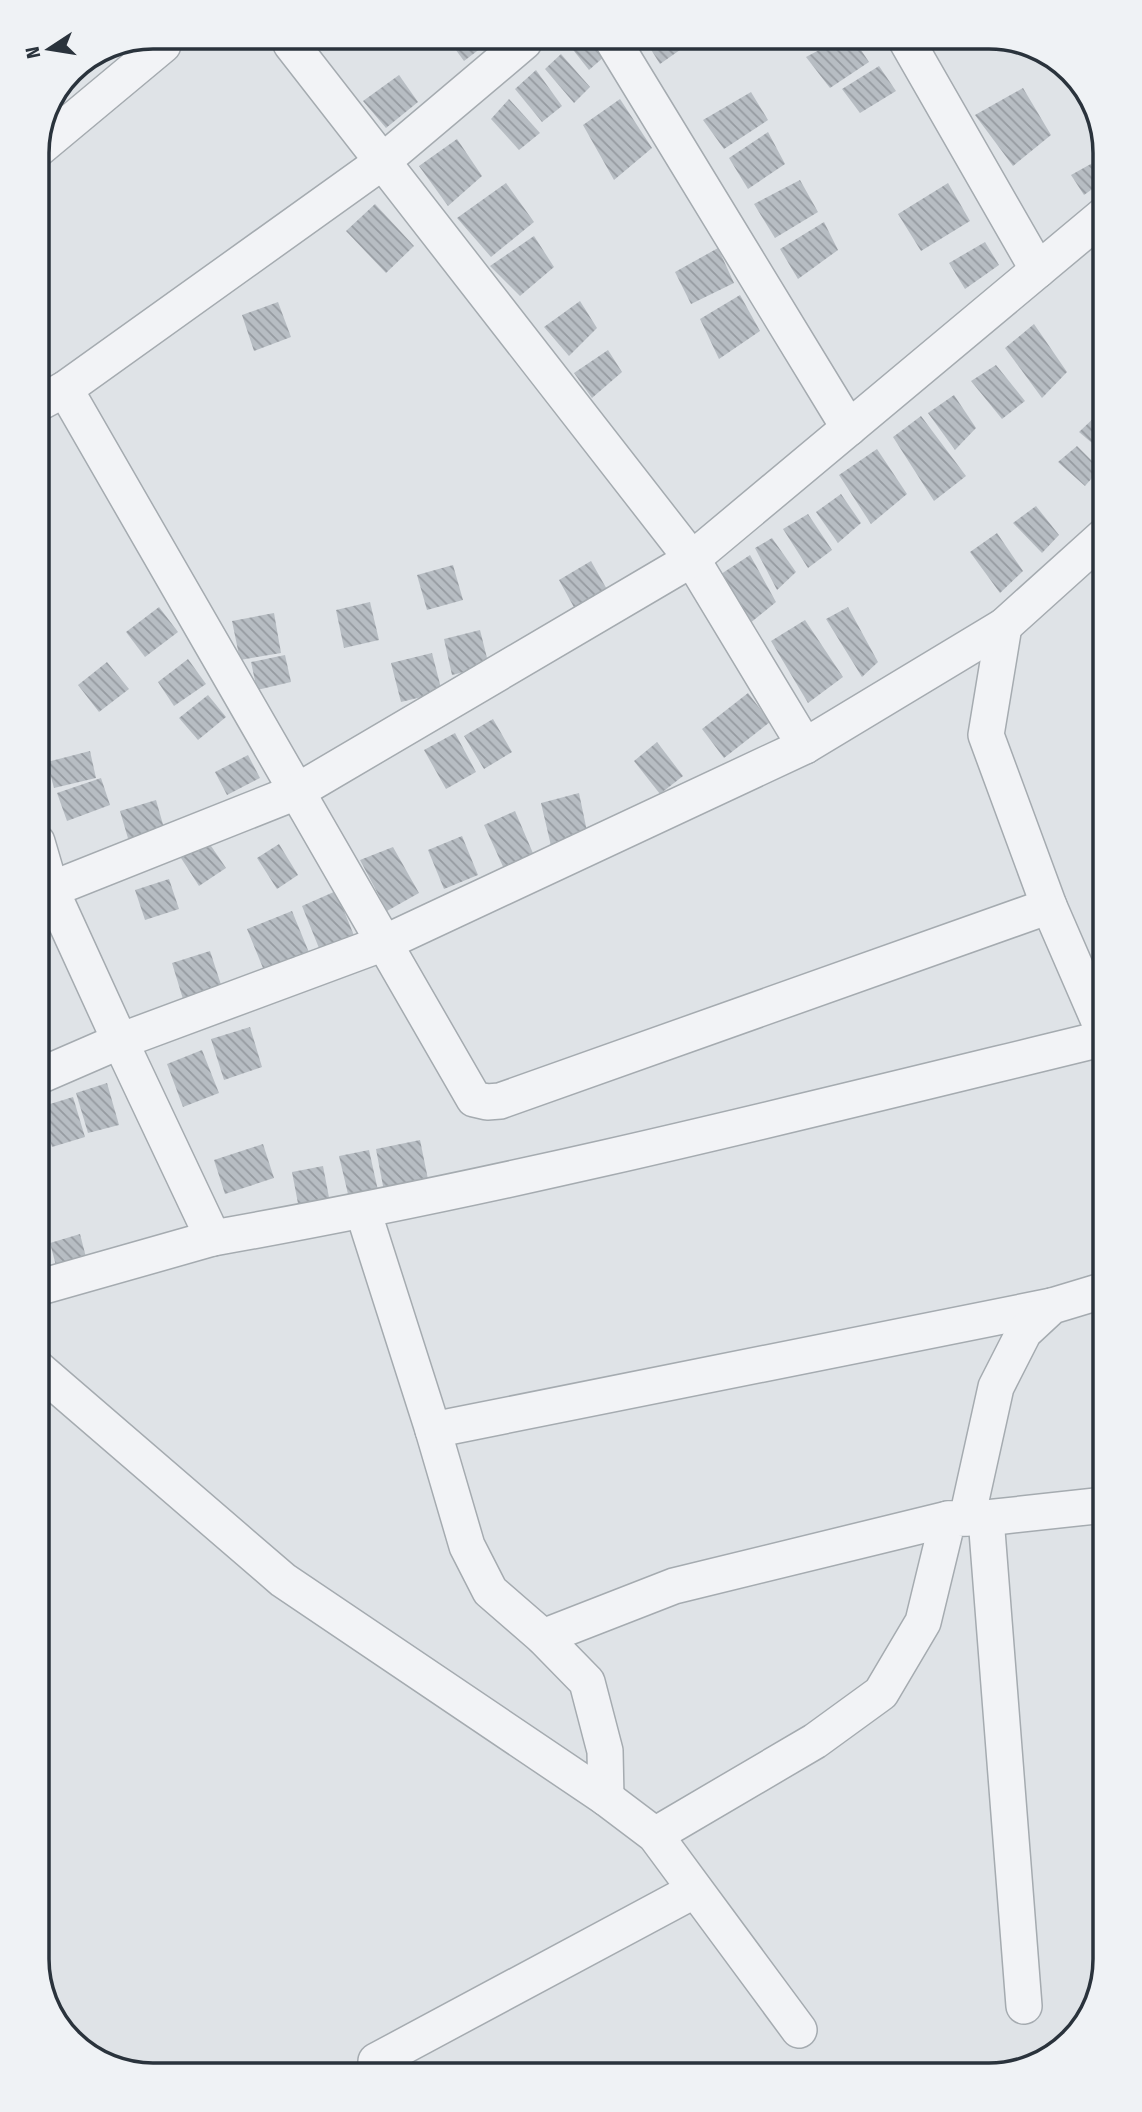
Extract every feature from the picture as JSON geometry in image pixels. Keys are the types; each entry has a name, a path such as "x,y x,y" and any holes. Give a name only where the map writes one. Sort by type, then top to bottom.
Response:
{"street":[{"path":"51,139 158,49"},
{"path":"295,49 692,559 805,746"},
{"path":"515,49 382,162 51,396 296,792 474,1098 487,1102 500,1101 1049,906"},
{"path":"617,49 849,428"},
{"path":"911,49 1038,270"},
{"path":"49,890 296,792 692,559 1093,224"},
{"path":"49,1071 120,1041 384,943 805,746 1004,626 1093,546"},
{"path":"1004,626 986,735 1049,906 1093,1009"},
{"path":"49,902 120,1041 213,1238"},
{"path":"49,1285 213,1238 363,1211 594,1162 1093,1040"},
{"path":"363,1211 467,1546 490,1591 543,1637 587,1682 605,1751 606,1798"},
{"path":"433,1430 1052,1306 1093,1294"},
{"path":"655,1835 815,1741 881,1693 923,1622 967,1518 996,1387 1024,1332 1052,1306"},
{"path":"49,1378 283,1580 606,1798 655,1835 799,2030"},
{"path":"543,1637 674,1586 967,1518 1093,1505"},
{"path":"967,1518 1024,2006"},
{"path":"376,2061 695,1890"}],"building":[{"path":"455,49 480,49 464,61"},
{"path":"572,49 599,49 605,56 589,70"},
{"path":"651,49 681,49 660,64"},
{"path":"821,49 860,49 869,62 830,88 806,57"},
{"path":"561,54 590,87 574,103 545,69"},
{"path":"879,66 896,91 860,113 842,89"},
{"path":"536,70 562,106 542,122 515,89"},
{"path":"399,75 418,102 386,128 363,101"},
{"path":"1023,88 1051,135 1013,166 975,115"},
{"path":"751,92 768,120 724,149 703,120"},
{"path":"509,99 540,133 519,150 491,119"},
{"path":"620,99 652,148 614,180 583,125"},
{"path":"768,132 785,164 748,189 729,158"},
{"path":"457,139 482,176 448,206 419,166"},
{"path":"1093,163 1093,189 1084,195 1071,175"},
{"path":"800,180 818,212 775,238 754,204"},
{"path":"506,183 534,222 491,257 457,218"},
{"path":"948,183 970,221 921,251 898,214"},
{"path":"375,204 414,246 386,273 346,231"},
{"path":"824,222 838,250 798,279 780,249"},
{"path":"534,236 554,267 520,296 490,266"},
{"path":"985,242 999,265 965,289 949,263"},
{"path":"718,248 734,283 691,304 675,272"},
{"path":"740,295 760,331 719,359 700,319"},
{"path":"580,301 597,328 569,356 544,327"},
{"path":"278,302 291,337 254,351 242,315"},
{"path":"1034,324 1067,372 1042,398 1005,348"},
{"path":"608,350 622,372 592,398 574,373"},
{"path":"996,365 1025,401 1002,419 971,381"},
{"path":"954,395 976,428 955,450 928,413"},
{"path":"921,416 966,476 934,501 893,437"},
{"path":"1093,419 1093,444 1079,432"},
{"path":"1077,446 1093,462 1093,477 1085,486 1058,462"},
{"path":"877,449 907,494 871,524 839,475"},
{"path":"841,494 861,523 838,543 816,512"},
{"path":"1036,506 1059,535 1042,553 1013,523"},
{"path":"808,514 832,550 808,568 783,529"},
{"path":"997,533 1023,571 1000,593 970,552"},
{"path":"772,538 796,572 777,590 755,548"},
{"path":"750,555 776,602 749,624 715,578"},
{"path":"591,561 609,593 576,611 559,580"},
{"path":"453,565 463,600 427,610 417,575"},
{"path":"370,602 379,640 344,648 336,610"},
{"path":"159,607 178,632 145,657 126,632"},
{"path":"848,607 878,662 862,677 826,619"},
{"path":"274,613 281,653 240,660 232,621"},
{"path":"805,620 843,677 808,703 771,641"},
{"path":"480,630 489,666 452,675 444,639"},
{"path":"432,653 442,692 401,702 391,663"},
{"path":"285,655 291,682 257,690 251,662"},
{"path":"188,659 206,684 174,706 158,682"},
{"path":"107,662 129,689 99,712 78,685"},
{"path":"748,693 770,722 724,758 702,729"},
{"path":"208,695 226,717 198,740 179,718"},
{"path":"493,719 512,752 484,769 464,736"},
{"path":"455,733 476,772 446,789 424,750"},
{"path":"657,742 683,776 660,794 634,761"},
{"path":"90,751 96,778 54,788 49,761"},
{"path":"248,755 260,778 227,795 215,772"},
{"path":"101,778 110,805 67,821 57,793"},
{"path":"579,793 589,841 552,850 541,803"},
{"path":"156,800 168,842 132,852 120,811"},
{"path":"515,811 535,858 505,871 484,825"},
{"path":"462,836 478,875 444,889 428,850"},
{"path":"207,840 226,868 199,886 181,858"},
{"path":"279,844 298,875 277,889 257,858"},
{"path":"393,847 419,893 387,911 360,860"},
{"path":"169,879 179,909 145,920 135,890"},
{"path":"336,891 355,938 321,953 302,906"},
{"path":"292,911 310,955 265,973 247,929"},
{"path":"210,951 225,997 186,1009 172,963"},
{"path":"250,1027 262,1067 224,1080 211,1039"},
{"path":"202,1050 219,1093 183,1107 167,1064"},
{"path":"107,1083 119,1125 88,1133 76,1093"},
{"path":"73,1097 85,1137 52,1147 49,1137 49,1104"},
{"path":"420,1140 431,1194 386,1202 376,1149"},
{"path":"263,1144 274,1178 225,1194 214,1160"},
{"path":"369,1150 381,1204 352,1211 339,1156"},
{"path":"323,1166 331,1208 300,1214 292,1172"},
{"path":"80,1234 89,1269 59,1277 50,1243"}]}
